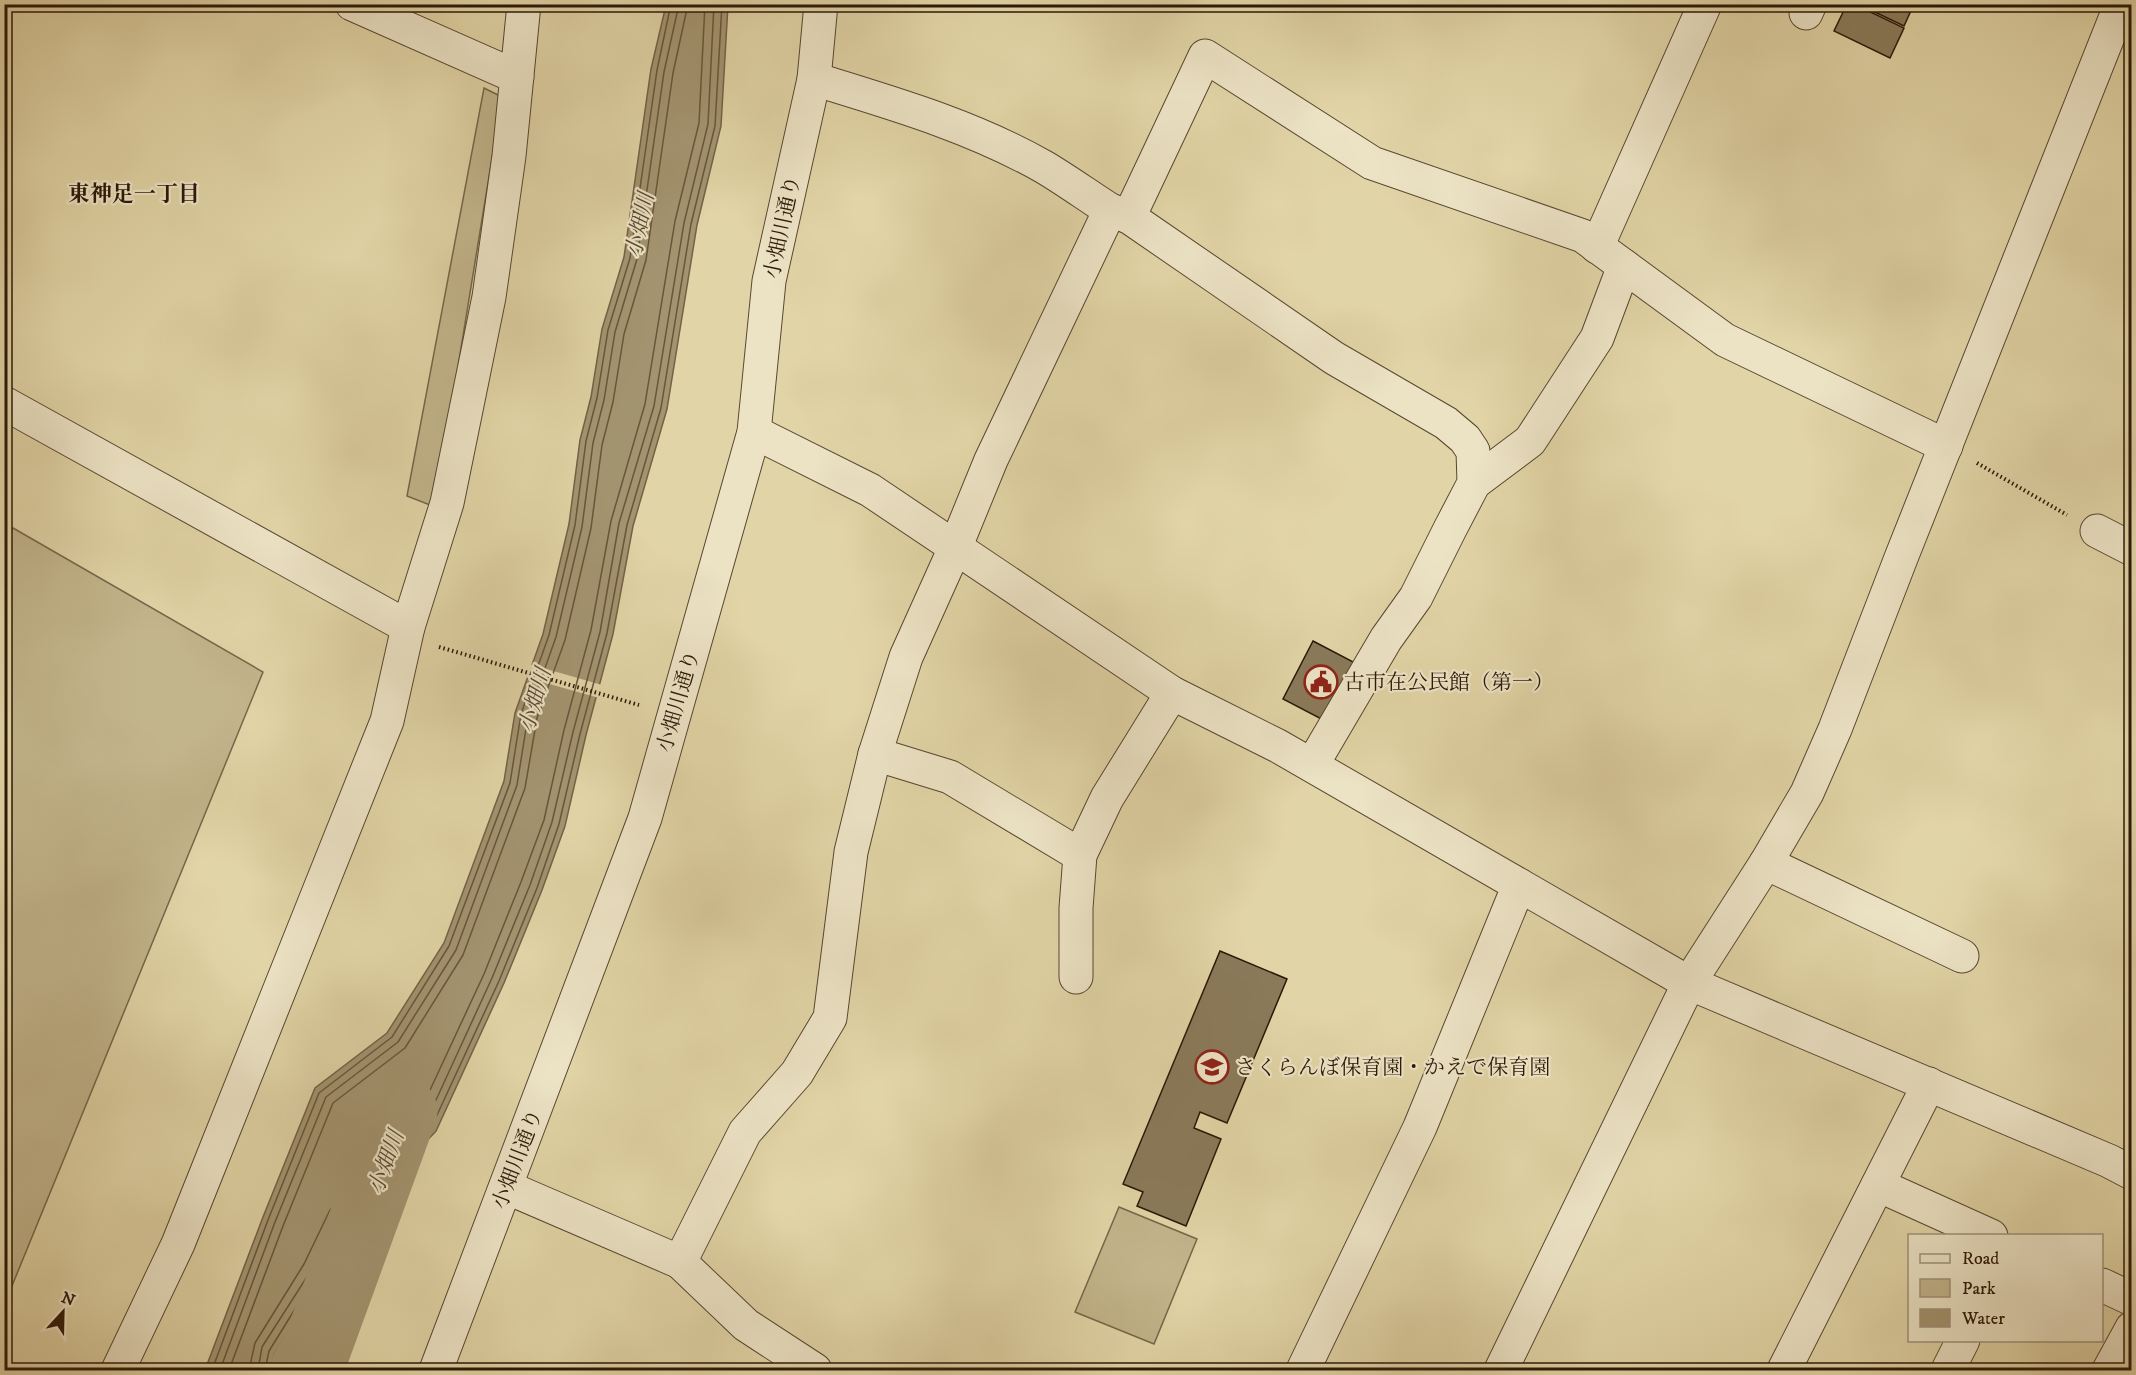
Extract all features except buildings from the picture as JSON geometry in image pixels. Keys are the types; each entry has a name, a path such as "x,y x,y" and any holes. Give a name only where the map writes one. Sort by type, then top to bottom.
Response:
{"street":[{"path":"352,4 517,77"},
{"path":"118,1371 178,1244 419,636 489,297 509,156 524,4"},
{"name":"小畑川通り","path":"436,1371 645,818 754,432 769,280 814,79 821,4"},
{"path":"1597,247 1705,4"},
{"path":"1501,1371 1689,983 1766,863 1806,793 1835,729 2121,4"},
{"path":"680,1262 745,1132 796,1073 830,1018 851,852 875,754 906,657 955,548 991,460 1119,213 1205,56 1372,163 1583,236 1725,340 1946,446"},
{"path":"814,79 912,109 984,138 1044,167 1119,213 1334,358 1446,423 1465,439 1473,451 1474,483"},
{"path":"1312,765 1386,639 1416,597 1474,483 1530,441 1597,338 1624,266"},
{"path":"4,403 419,636"},
{"path":"754,432 870,490 1172,693 1312,765 1689,983 2109,1161 2132,1173"},
{"path":"2097,531 2132,549"},
{"path":"1076,977 1076,908 1080,855 1107,798 1172,693"},
{"path":"875,754 950,777 1080,855"},
{"path":"1766,863 1962,956"},
{"path":"1303,1371 1420,1127 1519,885"},
{"path":"1784,1371 1929,1084"},
{"path":"1878,1185 1987,1234"},
{"path":"506,1187 680,1262 746,1325 815,1371"},
{"path":"2103,1286 2132,1299"},
{"path":"2109,1371 2132,1328"},
{"path":"1948,1371 1962,1342"}],"path":[{"path":"1946,446 2097,531"},
{"path":"419,636 640,705"}],"green space":[{"path":"484,88 502,97 445,446 430,505 407,496"},
{"path":"13,528 263,672 5,1303 4,544"},
{"path":"1119,1207 1197,1239 1154,1344 1075,1312"}],"water":[{"path":"666,5 728,5 721,126 697,225 667,409 633,526 613,634 565,826 504,983 436,1131 349,1223 324,1275 274,1354 271,1370 205,1370 315,1088 387,1033 444,943 504,781 515,713 543,634 569,524 580,440 591,397 602,329 624,257 651,69"}],"pier":[{"path":"529,664 602,685 599,698 525,677"}],"waterway":[{"name":"小畑川","path":"304,1370 316,1350 403,1111"}],"place":[{"name":"古市在公民館（第一）","path":"1321,682"},
{"name":"さくらんぼ保育園・かえで保育園","path":"1212,1067"}],"district":[{"name":"東神足一丁目","path":"134,193"}]}
